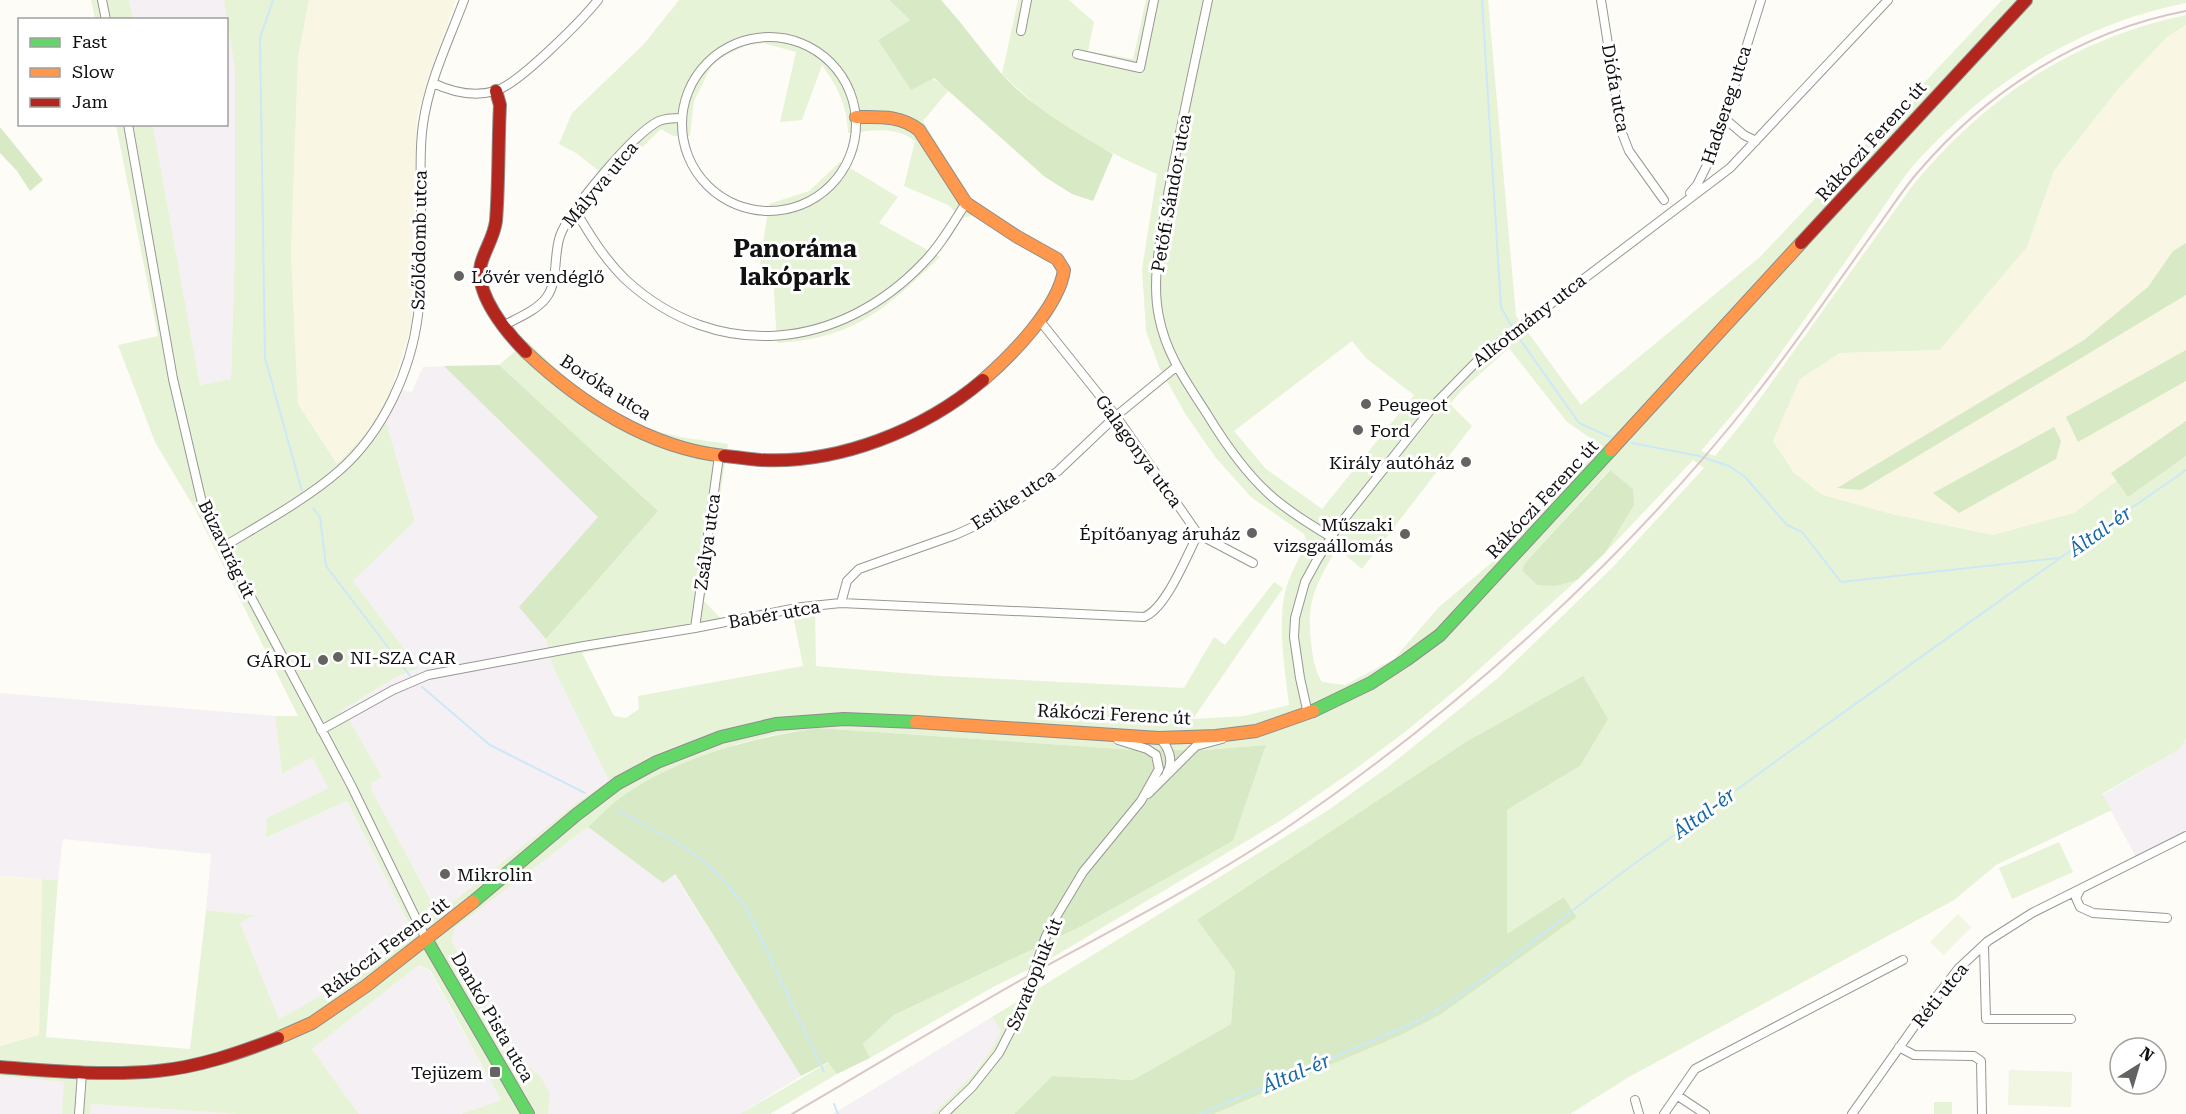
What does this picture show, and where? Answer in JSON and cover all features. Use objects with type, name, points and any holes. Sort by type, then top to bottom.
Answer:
[{"type":"main road","name":"Rákóczi Ferenc út","points":[[0,1067],[82,1073],[173,1069],[232,1056],[312,1023],[366,986],[452,921],[576,815],[618,783],[657,762],[721,737],[776,724],[844,719],[1068,731],[1163,741],[1252,732],[1308,714],[1363,689],[1397,668],[1440,635],[2026,0]]},
{"type":"main road","name":"Boróka utca","points":[[496,91],[500,105],[495,225],[480,274],[492,306],[503,326],[528,355],[572,392],[626,427],[680,448],[719,456],[768,459],[817,458],[861,447],[931,417],[975,387],[1005,360],[1040,321],[1057,292],[1064,270],[1057,259],[1016,236],[966,203],[920,129],[895,117],[856,117]]},
{"type":"main road","name":"Dankó Pista utca","points":[[426,939],[528,1114]]},
{"type":"street","points":[[102,0],[106,18]]},
{"type":"street","name":"Szőlődomb utca","points":[[223,547],[322,484],[341,469],[375,430],[395,393],[408,357],[417,318],[420,287],[421,140],[425,110],[464,0]]},
{"type":"street","points":[[433,83],[469,94],[496,91],[514,81],[548,51],[598,0]]},
{"type":"street","points":[[1021,31],[1027,0]]},
{"type":"street","points":[[1077,54],[1140,68],[1154,0]]},
{"type":"street","name":"Petőfi Sándor utca","points":[[1208,0],[1173,169],[1156,276],[1158,317],[1176,367],[1237,460],[1268,493],[1302,519],[1331,537]]},
{"type":"street","name":"Diófa utca","points":[[1601,0],[1622,134],[1629,151],[1664,200]]},
{"type":"street","name":"Hadsereg utca","points":[[1680,204],[1697,185],[1705,170],[1761,0]]},
{"type":"street","name":"Alkotmány utca","points":[[1308,714],[1296,656],[1294,624],[1305,582],[1331,537],[1436,403],[1482,356],[1680,204],[1723,174],[1888,0]]},
{"type":"street","points":[[775,37],[800,42],[828,60],[847,85],[856,117],[855,140],[842,171],[829,187],[800,205],[778,211],[766,211],[733,203],[717,194],[703,181],[691,163],[686,149],[682,118],[685,99],[691,85],[707,62],[727,47],[748,39],[775,37]]},
{"type":"street","name":"Mályva utca","points":[[503,326],[528,313],[548,295],[553,284],[559,238],[564,226],[618,158],[661,120],[682,118]]},
{"type":"street","points":[[1724,118],[1744,135],[1756,141]]},
{"type":"street","name":"Búzavirág út","points":[[128,126],[167,350],[203,507],[351,785],[426,939]]},
{"type":"street","points":[[575,210],[612,265],[625,279],[654,302],[702,325],[721,331],[761,337],[801,333],[826,327],[849,318],[879,301],[909,277],[930,255],[966,203]]},
{"type":"street","name":"Galagonya utca","points":[[1040,321],[1116,416],[1198,534],[1253,563]]},
{"type":"street","name":"Estike utca","points":[[841,603],[844,586],[854,573],[877,562],[955,535],[1014,503],[1058,471],[1116,416],[1176,367]]},
{"type":"street","name":"Zsálya utca","points":[[695,628],[719,456]]},
{"type":"street","name":"Babér utca","points":[[321,730],[393,690],[428,675],[802,607],[841,603],[1144,617],[1152,612],[1162,600],[1198,534]]},
{"type":"street","points":[[1068,731],[1131,742],[1148,749],[1156,755],[1159,769]]},
{"type":"street","name":"Szvatopluk út","points":[[944,1114],[972,1087],[999,1053],[1019,1014],[1046,936],[1083,872],[1141,801],[1196,746],[1252,732]]},
{"type":"street","points":[[1162,781],[1170,766],[1163,741]]},
{"type":"street","name":"Szvatopluk út","points":[[1141,801],[1159,769],[1163,741]]},
{"type":"street","name":"Réti utca","points":[[1852,1114],[1899,1047],[1959,969],[1983,946],[2032,913],[2186,836]]},
{"type":"street","points":[[2079,890],[2076,898],[2079,907],[2093,913],[2167,918]]},
{"type":"street","name":"Réti utca","points":[[1983,946],[1986,1019],[2071,1019]]},
{"type":"street","points":[[1664,1114],[1695,1070],[1903,960]]},
{"type":"street","name":"Réti utca","points":[[1899,1047],[1914,1055],[1974,1056],[1981,1061],[1982,1114]]},
{"type":"street","points":[[80,1114],[82,1073]]},
{"type":"street","points":[[1678,1096],[1705,1114]]},
{"type":"street","points":[[1635,1100],[1639,1114]]},
{"type":"shaded area","points":[[129,0],[224,0],[227,18],[133,18]]},
{"type":"shaded area","points":[[309,0],[456,0],[417,116],[416,274],[411,328],[392,387],[382,408],[370,430],[337,464],[298,404],[291,253],[298,57]]},
{"type":"shaded area","points":[[2186,25],[2186,429],[2074,514],[1993,535],[1892,514],[1823,495],[1794,473],[1773,441],[1800,379],[1840,353],[1940,350],[2027,247],[2054,172],[2118,89],[2167,37]]},
{"type":"shaded area","points":[[228,26],[235,71],[235,241],[231,379],[200,385],[153,126],[228,126]]},
{"type":"shaded area","points":[[499,365],[658,511],[546,639],[553,667],[609,781],[580,800],[450,904],[432,901],[371,789],[372,783],[381,778],[339,712],[396,677],[419,668],[353,581],[415,521],[382,408],[392,387],[412,392],[423,367]]},
{"type":"shaded area","points":[[0,693],[275,716],[282,774],[312,756],[328,788],[267,818],[267,838],[347,801],[411,928],[343,983],[279,1019],[240,923],[253,915],[206,910],[211,854],[63,839],[58,880],[0,876]]},
{"type":"shaded area","points":[[2186,739],[2186,833],[2136,857],[2102,795],[2180,749]]},
{"type":"shaded area","points":[[588,827],[663,883],[674,874],[801,1076],[740,1114],[548,1114],[550,1095],[516,1056],[452,942],[454,929]]},
{"type":"shaded area","points":[[0,876],[42,879],[39,1035],[0,1046]]},
{"type":"shaded area","points":[[419,965],[429,970],[501,1100],[461,1114],[359,1114],[312,1049]]},
{"type":"shaded area","points":[[992,1017],[1002,1031],[996,1045],[963,1085],[932,1114],[833,1114]]},
{"type":"shaded area","points":[[0,1076],[65,1082],[62,1114],[0,1114]]},
{"type":"shaded area","points":[[91,1104],[237,1114],[90,1114]]},
{"type":"green space","points":[[91,0],[129,0],[133,18],[95,18]]},
{"type":"green space","points":[[224,0],[309,0],[298,57],[291,253],[298,404],[337,464],[370,430],[382,408],[415,521],[353,581],[419,668],[396,677],[339,712],[349,720],[382,777],[372,783],[371,789],[431,900],[444,896],[450,904],[580,800],[609,781],[553,667],[546,639],[658,511],[499,365],[527,341],[584,392],[633,422],[660,432],[728,444],[704,601],[728,626],[582,653],[614,716],[626,718],[639,709],[638,696],[803,666],[793,615],[815,610],[816,666],[940,676],[1184,688],[1214,637],[1225,645],[1274,582],[1283,588],[1193,719],[1244,716],[1289,705],[1282,642],[1283,609],[1289,580],[1307,542],[1304,534],[1251,497],[1216,458],[1186,415],[1159,367],[1146,331],[1142,269],[1157,174],[1110,152],[1064,126],[1036,105],[1002,74],[1018,0],[1069,0],[1094,22],[1088,51],[1133,59],[1146,0],[1488,0],[1516,316],[1581,405],[1760,257],[2002,0],[2186,0],[2186,3],[2147,12],[2110,25],[2040,59],[2008,80],[1947,130],[1905,176],[1771,366],[1701,451],[1715,456],[1743,422],[1913,185],[1941,153],[1971,125],[2034,76],[2069,56],[2106,39],[2186,15],[2186,25],[2167,37],[2118,89],[2054,171],[2027,247],[1940,350],[1840,353],[1800,379],[1773,441],[1794,473],[1823,495],[1892,514],[1993,535],[2074,513],[2186,429],[2186,739],[2180,749],[2102,794],[2112,810],[1996,865],[1954,900],[1629,1077],[1570,1114],[1214,1114],[1399,1036],[1440,1015],[1577,916],[1564,897],[1507,935],[1507,810],[1580,766],[1197,920],[1235,971],[1231,1024],[1133,1080],[1052,1076],[1014,1114],[932,1114],[971,1076],[988,1055],[1001,1031],[992,1017],[1327,811],[1388,767],[1498,678],[1612,568],[1704,468],[1693,460],[1605,553],[1634,504],[1609,470],[1525,563],[1522,570],[1557,586],[1577,580],[1464,683],[1405,732],[1280,821],[1050,959],[993,987],[870,1058],[863,1044],[894,1015],[1080,927],[1233,841],[1266,745],[1203,750],[1136,750],[818,728],[773,735],[737,744],[663,773],[623,797],[588,827],[454,929],[452,942],[516,1056],[541,1077],[550,1095],[548,1114],[461,1114],[501,1100],[430,970],[419,965],[312,1049],[359,1114],[237,1114],[91,1104],[90,1114],[62,1114],[64,1082],[0,1076],[0,1046],[39,1035],[42,879],[58,880],[46,1037],[190,1049],[206,910],[254,915],[240,923],[279,1019],[343,983],[411,928],[347,801],[266,838],[267,818],[328,788],[312,757],[282,774],[275,716],[298,716],[195,509],[155,442],[118,345],[158,336],[116,126],[153,126],[200,385],[231,379],[235,241],[235,71]],"holes":[[[1352,341],[1367,359],[1414,395],[1322,509],[1266,469],[1234,431]],[[1509,348],[1567,422],[1602,446],[1490,564],[1439,607],[1394,659],[1345,685],[1322,682],[1313,658],[1310,627],[1312,603],[1319,582],[1337,548],[1362,569],[1472,426],[1450,404],[1462,390]]]},
{"type":"green space","points":[[679,0],[889,0],[910,20],[878,40],[949,90],[923,121],[970,197],[980,204],[971,216],[962,218],[948,205],[904,186],[915,141],[891,131],[848,133],[841,97],[822,65],[802,120],[780,122],[796,52],[763,43],[745,46],[714,61],[694,101],[690,136],[673,136],[661,129],[609,179],[576,153],[559,144],[572,113],[644,44]]},
{"type":"green space","points":[[889,0],[941,0],[1012,85],[1068,127],[1113,154],[1093,201],[1072,194],[1045,177],[934,78],[911,90],[878,40],[910,20]]},
{"type":"green space","points":[[0,127],[43,180],[30,191],[17,171],[0,153]]},
{"type":"green space","points":[[840,162],[898,197],[879,223],[940,257],[902,292],[867,318],[828,335],[777,343],[773,274],[759,271],[769,204],[809,191]]},
{"type":"green space","points":[[2186,243],[2186,295],[1861,490],[1837,488],[2084,340],[2148,287],[2173,251]]},
{"type":"green space","points":[[2186,350],[2186,381],[2078,442],[2066,417]]},
{"type":"green space","points":[[499,365],[658,511],[546,639],[519,607],[598,517],[444,366]]},
{"type":"green space","points":[[2186,421],[2186,456],[2128,497],[2111,473]]},
{"type":"green space","points":[[2054,427],[2061,441],[2056,459],[1959,513],[1933,493]]},
{"type":"green space","points":[[1610,470],[1633,489],[1634,505],[1605,553],[1577,580],[1557,586],[1537,585],[1522,570],[1525,563]]},
{"type":"green space","points":[[1583,676],[1608,719],[1580,766],[1507,810],[1507,934],[1564,897],[1577,917],[1440,1015],[1399,1036],[1214,1114],[1014,1114],[1052,1076],[1133,1080],[1231,1024],[1235,971],[1197,920],[1466,742]]},
{"type":"green space","points":[[818,728],[1136,750],[1203,750],[1266,745],[1233,841],[1080,927],[894,1015],[863,1044],[870,1058],[837,1074],[828,1062],[801,1076],[675,874],[663,883],[588,827],[623,796],[668,770],[742,743]]},
{"type":"green space","points":[[2059,842],[2073,872],[2012,899],[1999,868]]},
{"type":"green space","points":[[1958,914],[1971,927],[1944,955],[1930,942]]},
{"type":"green space","points":[[829,1062],[837,1074],[770,1114],[740,1114]]},
{"type":"green space","points":[[2009,1070],[2072,1072],[2071,1107],[2008,1105]]},
{"type":"green space","points":[[1934,1102],[1952,1102],[1952,1114],[1934,1114]]},
{"type":"waterway","points":[[273,0],[260,38],[265,358],[302,491]]},
{"type":"waterway","points":[[1482,0],[1501,307],[1512,327]]},
{"type":"waterway","points":[[1519,338],[1579,423],[1610,437]]},
{"type":"waterway","points":[[1632,443],[1699,456],[1729,466],[1745,477],[1787,525],[1802,532],[1841,582],[2059,558]]},
{"type":"waterway","name":"Által-ér","points":[[1200,1114],[1416,1022],[1457,997],[1638,861],[1919,658],[2186,470]]},
{"type":"waterway","points":[[313,508],[320,517],[326,566],[410,676]]},
{"type":"waterway","points":[[422,687],[490,745],[585,793]]},
{"type":"waterway","points":[[618,810],[684,847],[705,862],[746,907],[824,1072]]},
{"type":"waterway","points":[[834,1104],[838,1114]]},
{"type":"railway","points":[[792,1114],[1004,989],[1232,863],[1295,822],[1420,729],[1539,627],[1651,516],[1704,458],[1785,357],[1907,185],[1946,142],[2006,90],[2039,68],[2110,33],[2147,20],[2186,11]]},
{"type":"traffic: fast","points":[[1313,711],[1371,683],[1440,635],[1611,450]]},
{"type":"traffic: fast","points":[[473,902],[576,815],[618,783],[657,762],[721,737],[776,724],[844,719],[916,722]]},
{"type":"traffic: fast","points":[[426,939],[528,1114]]},
{"type":"traffic: slow","points":[[856,117],[897,119],[919,130],[966,203],[1016,236],[1057,259],[1064,270],[1060,284],[1044,315],[1007,358],[983,380]]},
{"type":"traffic: slow","points":[[1611,450],[1801,243]]},
{"type":"traffic: slow","points":[[526,352],[569,389],[617,420],[669,444],[724,456]]},
{"type":"traffic: slow","points":[[916,722],[1159,738],[1216,736],[1256,731],[1313,711]]},
{"type":"traffic: slow","points":[[278,1038],[312,1023],[366,986],[473,902]]},
{"type":"traffic: jam","points":[[1801,243],[2026,0]]},
{"type":"traffic: jam","points":[[496,91],[500,105],[496,221],[481,264],[480,276],[482,288],[494,312],[526,352]]},
{"type":"traffic: jam","points":[[724,456],[791,460],[850,450],[879,440],[934,414],[983,380]]},
{"type":"traffic: jam","points":[[0,1067],[98,1073],[157,1071],[219,1059],[278,1038]]},
{"type":"place","name":"Lővér vendéglő","points":[[459,276]]},
{"type":"place","name":"Peugeot","points":[[1366,404]]},
{"type":"place","name":"Ford","points":[[1358,430]]},
{"type":"place","name":"Király autóház","points":[[1466,462]]},
{"type":"place","name":"Építőanyag áruház","points":[[1252,533]]},
{"type":"place","name":"Műszaki vizsgaállomás","points":[[1405,534]]},
{"type":"place","name":"NI-SZA CAR","points":[[338,657]]},
{"type":"place","name":"GÁROL","points":[[323,660]]},
{"type":"place","name":"Mikrolin","points":[[445,874]]},
{"type":"place","name":"Tejüzem","points":[[495,1072]]},
{"type":"district","name":"Panoráma lakópark","points":[[795,263]]}]
